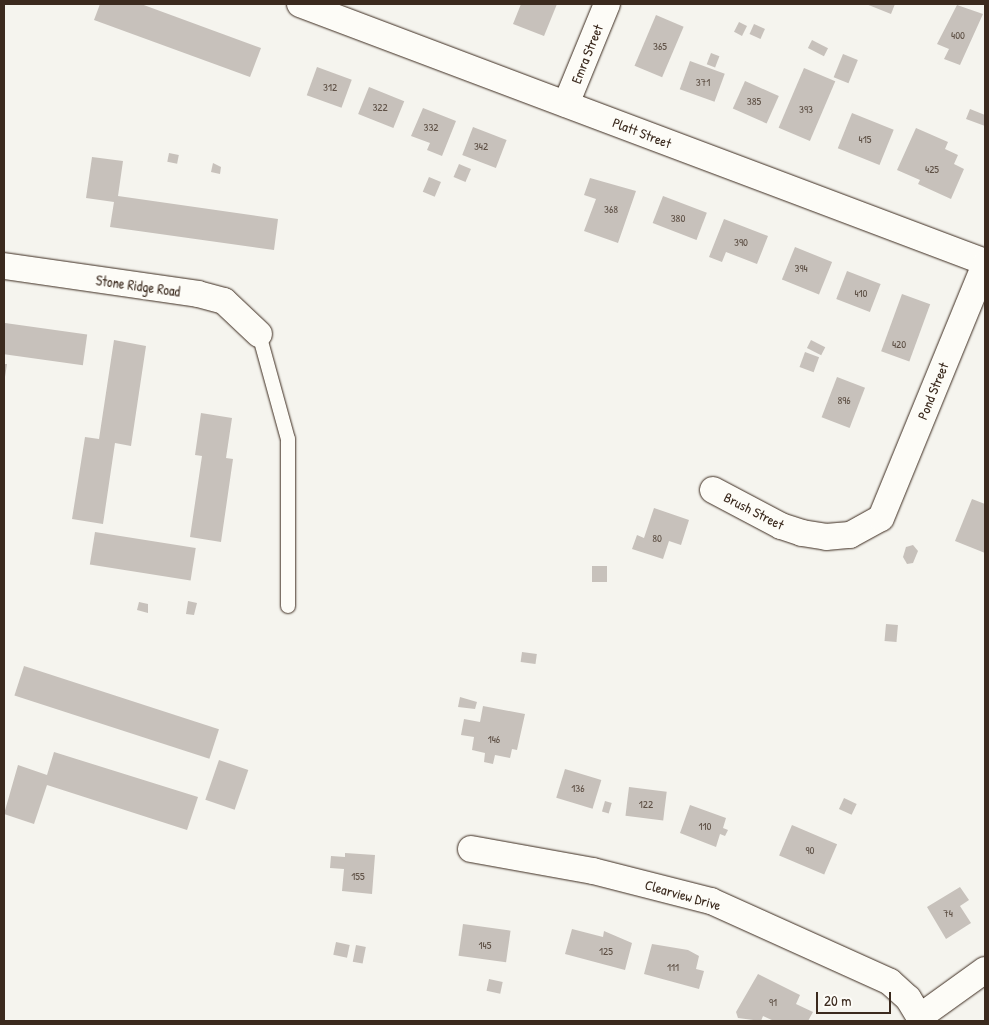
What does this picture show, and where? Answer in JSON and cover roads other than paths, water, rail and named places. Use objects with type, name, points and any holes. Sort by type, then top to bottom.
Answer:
[{"type":"street","name":"Platt Street","points":[[300,4],[985,263]]},
{"type":"street","name":"Emra Street","points":[[566,104],[607,4]]},
{"type":"street","name":"Pond Street","points":[[881,518],[985,263]]},
{"type":"street","name":"Stone Ridge Road","points":[[4,266],[198,294],[224,301],[260,334]]},
{"type":"street","name":"Brush Street","points":[[713,490],[780,526],[802,533],[826,536],[850,535],[881,518]]},
{"type":"street","name":"Clearview Drive","points":[[471,849],[593,871],[711,901],[890,982],[908,998],[921,1019]]},
{"type":"street","points":[[921,1019],[985,970]]},
{"type":"lane","points":[[260,334],[288,439],[288,606]]}]
